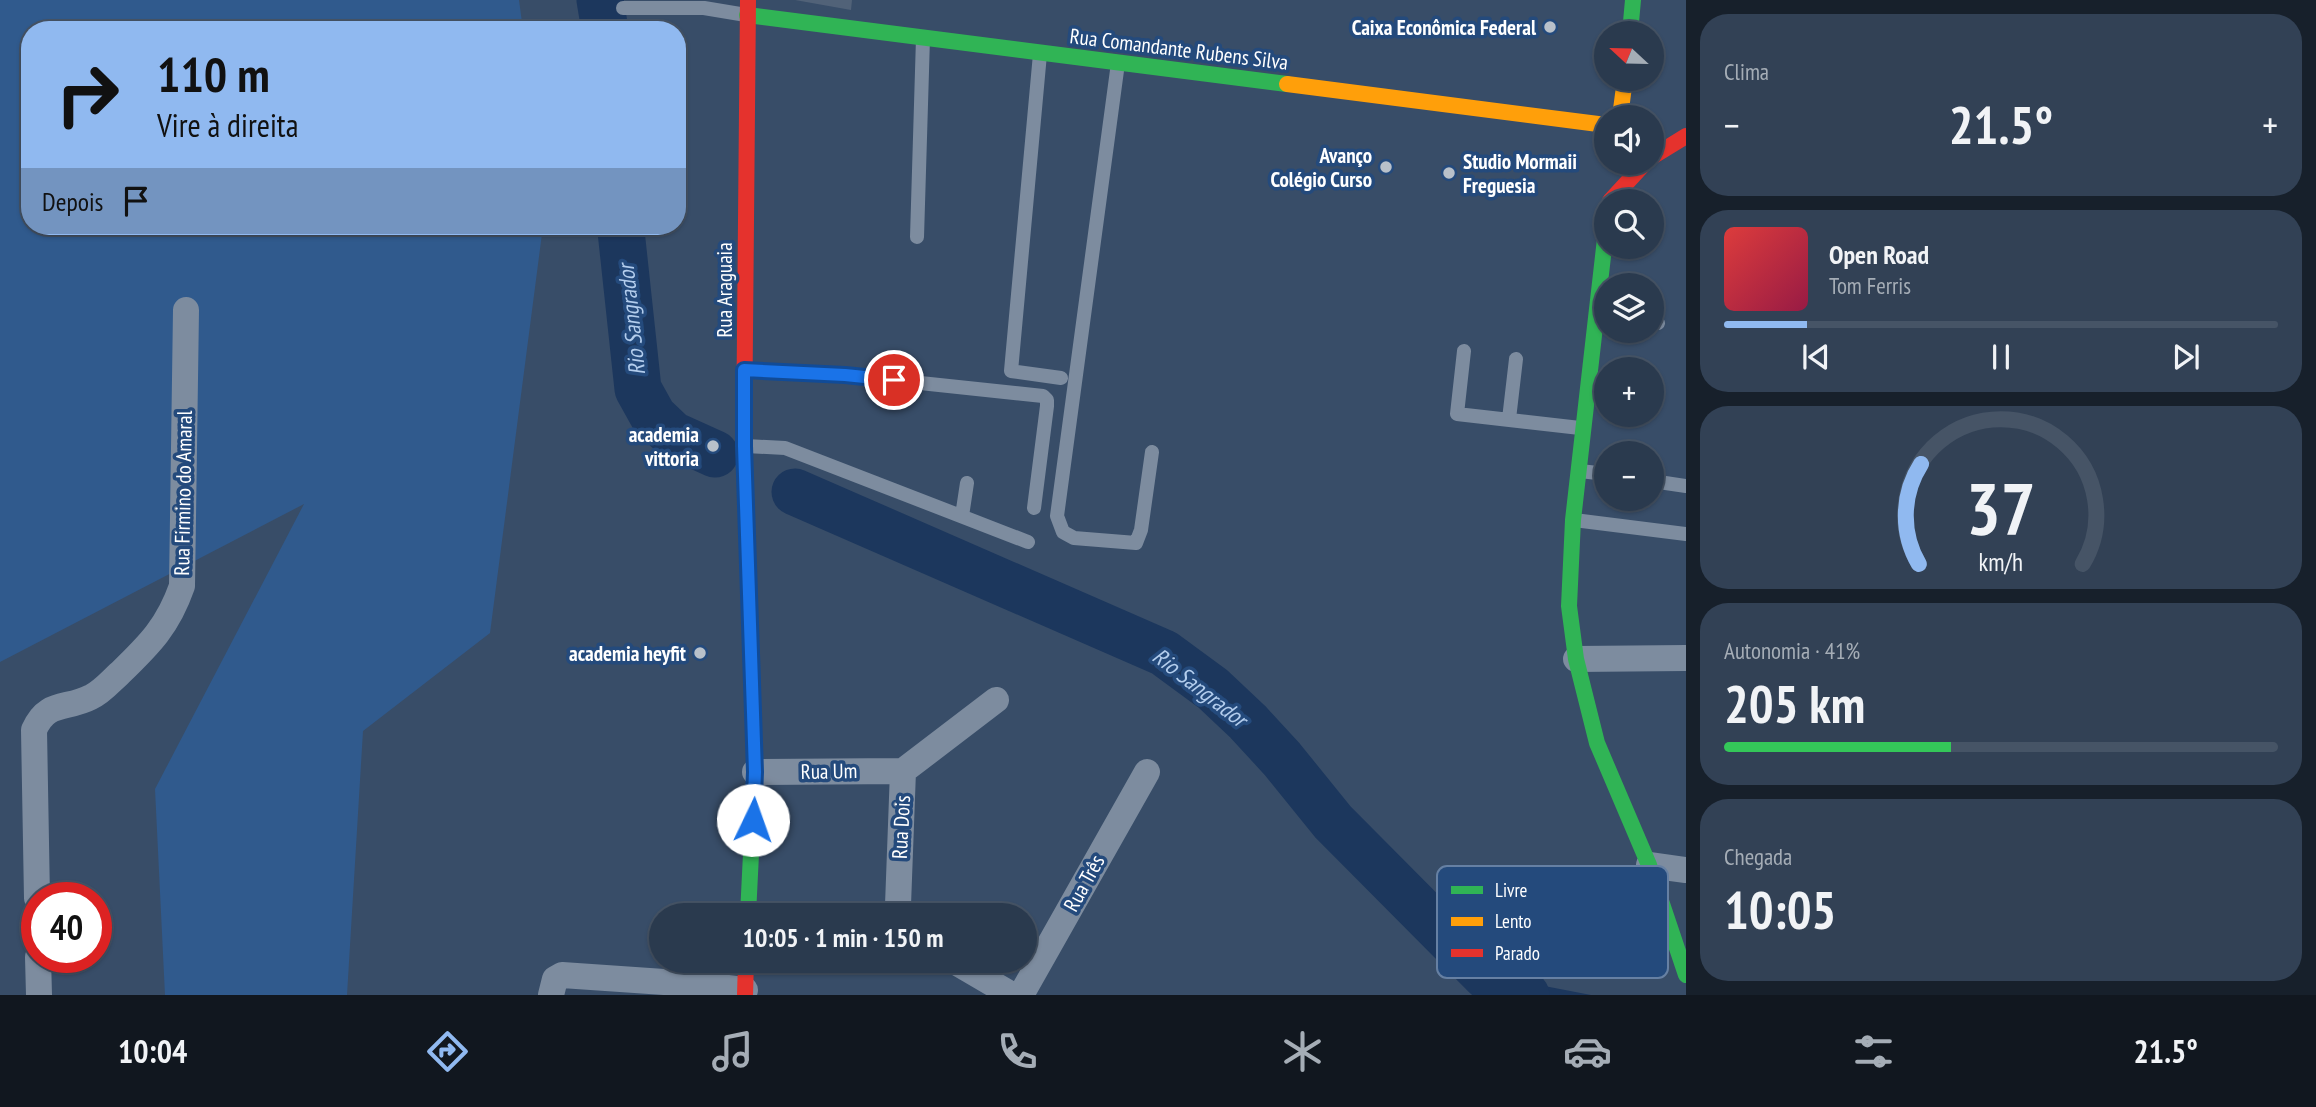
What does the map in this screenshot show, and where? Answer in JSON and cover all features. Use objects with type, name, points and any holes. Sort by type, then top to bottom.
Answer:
[{"type":"street","points":[[1631,21],[1633,0]]},
{"type":"street","name":"Rua Comandante Rubens Silva","points":[[747,7],[923,37],[1594,123]]},
{"type":"street","name":"Rua Araguaia","points":[[747,7],[744,446],[755,772],[749,903]]},
{"type":"street","points":[[1665,133],[1686,136]]},
{"type":"street","points":[[1664,150],[1686,136]]},
{"type":"street","points":[[1611,189],[1613,175]]},
{"type":"street","points":[[1621,189],[1634,175]]},
{"type":"street","name":"Rua Firmino do Amaral","points":[[37,882],[34,730],[39,718],[51,708],[93,697],[110,683],[160,631],[174,609],[182,586],[186,310]]},
{"type":"street","points":[[1597,343],[1578,470],[1569,606],[1576,659],[1597,743],[1649,865],[1656,866]]},
{"type":"street","points":[[1576,659],[1686,658]]},
{"type":"street","name":"Rua Dois","points":[[899,903],[904,771],[996,700]]},
{"type":"street","name":"Rua Um","points":[[755,772],[904,771]]},
{"type":"street","name":"Rua Três","points":[[1021,995],[1147,772]]},
{"type":"street","points":[[1668,868],[1686,870]]},
{"type":"street","points":[[1668,921],[1686,975]]},
{"type":"street","points":[[38,973],[39,995]]},
{"type":"street","points":[[551,995],[555,979],[562,975],[693,984],[745,993],[746,973]]},
{"type":"street","points":[[974,973],[1012,995]]},
{"type":"lane","points":[[623,8],[747,7]]},
{"type":"lane","points":[[917,237],[923,37]]},
{"type":"lane","points":[[1040,52],[1010,371],[1062,378]]},
{"type":"lane","points":[[1118,62],[1058,516],[1063,532],[1074,538],[1136,543],[1142,530],[1152,453]]},
{"type":"lane","points":[[1464,351],[1457,414],[1583,428]]},
{"type":"lane","points":[[1509,419],[1516,359]]},
{"type":"lane","points":[[744,370],[845,375],[1043,396],[1047,400],[1047,406],[1034,508]]},
{"type":"lane","points":[[744,446],[785,449],[1028,541]]},
{"type":"lane","points":[[1578,470],[1594,472]]},
{"type":"lane","points":[[962,516],[967,483]]},
{"type":"lane","points":[[1664,483],[1686,486]]},
{"type":"lane","points":[[1573,520],[1686,534]]},
{"type":"shaded area","points":[[0,0],[519,0],[522,21],[21,21],[21,235],[542,235],[490,633],[363,731],[347,995],[165,995],[155,789],[304,504],[0,662]]},
{"type":"shaded area","points":[[1409,899],[1437,921],[1437,938]]},
{"type":"shaded area","points":[[1474,978],[1520,978],[1534,984],[1591,995],[1497,995]]},
{"type":"building","points":[[795,0],[852,0],[851,10]]},
{"type":"waterway","name":"Rio Sangrador","points":[[600,0],[604,21]]},
{"type":"waterway","name":"Rio Sangrador","points":[[621,235],[638,389],[653,416],[673,435],[715,454]]},
{"type":"waterway","name":"Rio Sangrador","points":[[795,492],[1164,653],[1213,689],[1248,722],[1333,822],[1437,927]]},
{"type":"waterway","name":"Rio Sangrador","points":[[1490,978],[1526,995]]},
{"type":"traffic: fast","points":[[1631,21],[1633,0]]},
{"type":"traffic: fast","points":[[747,15],[1287,84]]},
{"type":"traffic: fast","points":[[1603,259],[1573,520],[1569,606],[1576,659],[1597,743],[1649,866]]},
{"type":"traffic: fast","points":[[744,442],[755,772],[749,903]]},
{"type":"traffic: fast","points":[[1668,921],[1686,975]]},
{"type":"traffic: slow","points":[[1287,84],[1594,123]]},
{"type":"traffic: slow","points":[[1622,105],[1623,91]]},
{"type":"traffic: jam","points":[[744,442],[748,0]]},
{"type":"traffic: jam","points":[[1664,150],[1686,136]]},
{"type":"traffic: jam","points":[[1621,189],[1634,175]]},
{"type":"traffic: jam","points":[[745,995],[746,973]]},
{"type":"place","name":"Caixa Econômica Federal","points":[[1550,27]]},
{"type":"place","name":"Avanço Colégio Curso","points":[[1386,167]]},
{"type":"place","name":"Studio Mormaii Freguesia","points":[[1449,173]]},
{"type":"place","name":"academia vittoria","points":[[713,446]]},
{"type":"place","name":"academia heyfit","points":[[700,653]]},
{"type":"route","points":[[753,820],[755,772],[744,370],[894,380]]}]
